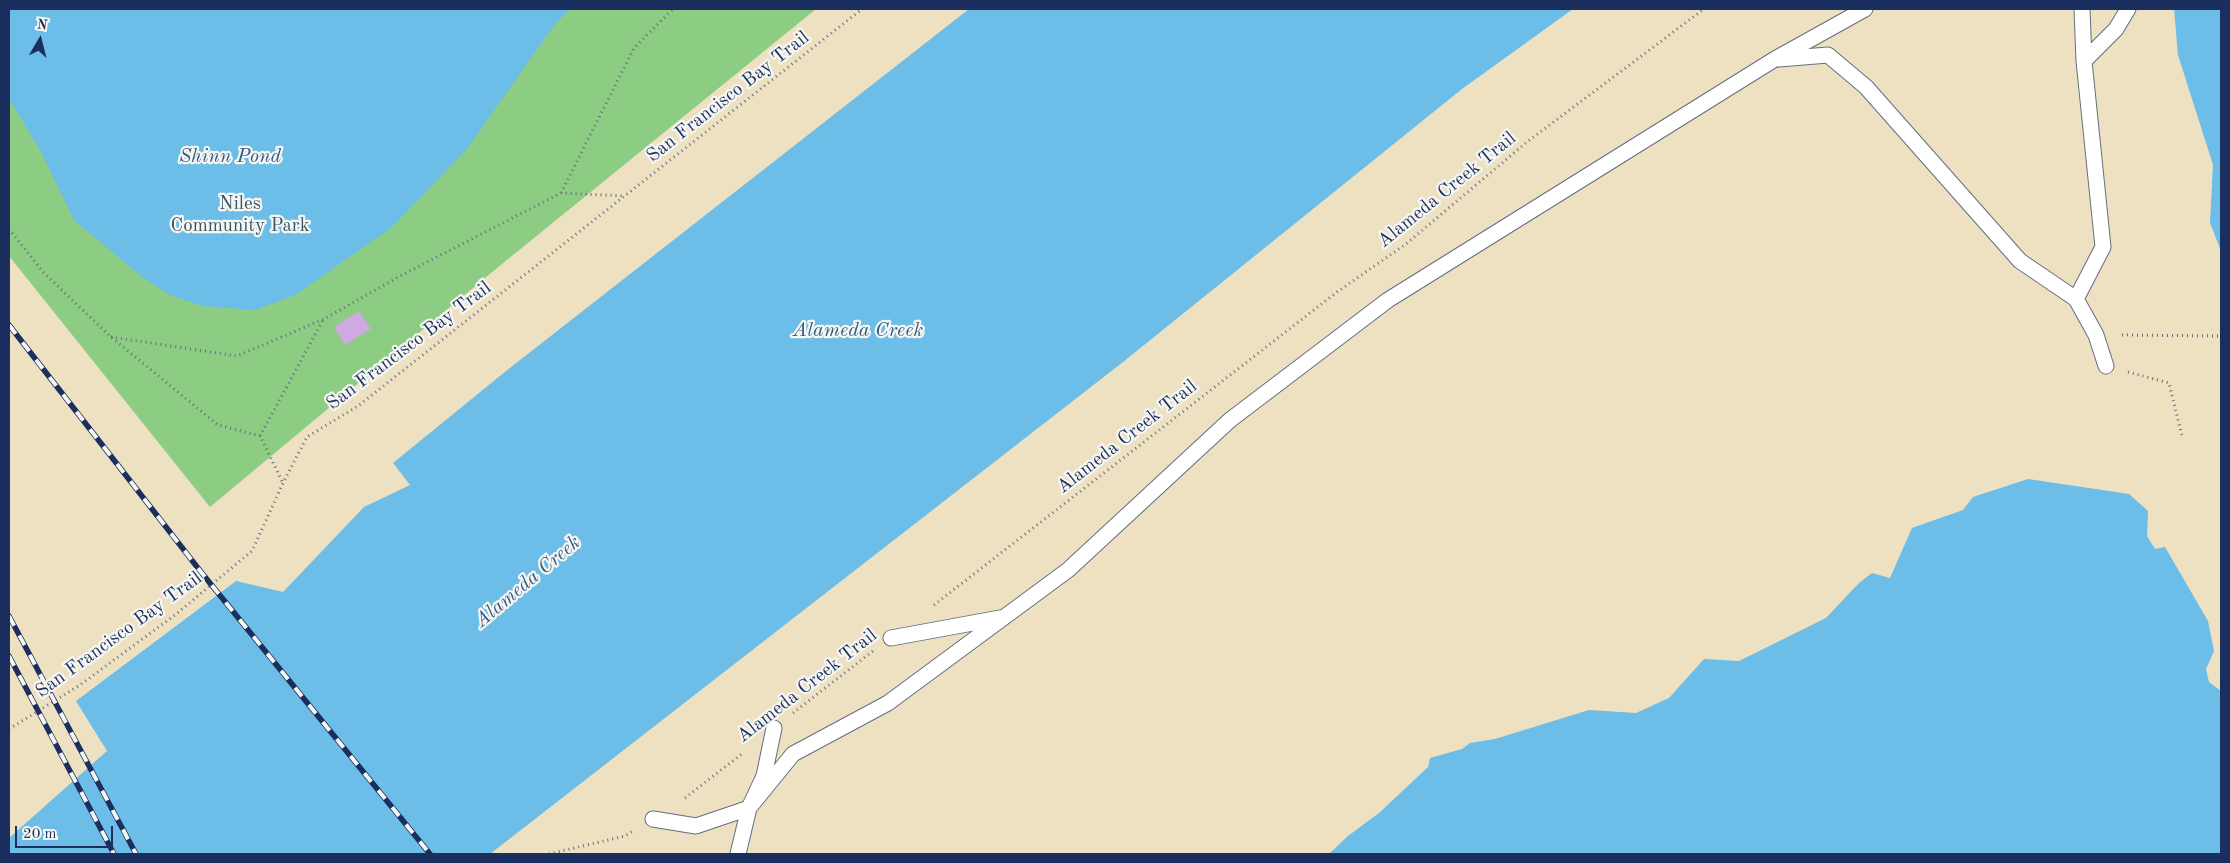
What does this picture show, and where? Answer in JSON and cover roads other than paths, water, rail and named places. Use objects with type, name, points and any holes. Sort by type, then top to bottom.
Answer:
[{"type":"lane","points":[[653,819],[696,826],[749,808],[793,754],[888,703],[1068,570],[1230,420],[1388,300],[1775,59],[1864,9]]},
{"type":"lane","points":[[2076,299],[2103,247],[2084,61],[2082,9]]},
{"type":"lane","points":[[2084,61],[2116,29],[2128,9]]},
{"type":"lane","points":[[1775,59],[1828,55],[1866,87],[2020,261],[2076,299],[2096,335],[2106,366]]},
{"type":"lane","points":[[891,638],[1004,618]]},
{"type":"lane","points":[[738,854],[749,808],[764,776],[774,728]]},
{"type":"water","name":"Shinn Pond","points":[[9,9],[570,9],[555,24],[466,150],[391,228],[295,295],[255,310],[202,306],[168,294],[141,276],[74,220],[39,148],[9,99]]},
{"type":"water","name":"Alameda Creek","points":[[969,9],[1573,9],[1462,89],[1123,362],[490,854],[9,854],[9,838],[107,751],[76,701],[236,581],[283,592],[364,507],[410,485],[393,463],[506,371]]},
{"type":"water","points":[[2174,9],[2221,9],[2221,251],[2210,223],[2213,165],[2178,55]]},
{"type":"water","points":[[2028,479],[2129,494],[2148,511],[2147,536],[2155,549],[2165,547],[2208,621],[2214,651],[2206,669],[2209,682],[2221,691],[2221,854],[1329,854],[1348,836],[1379,813],[1428,767],[1430,758],[1462,749],[1470,743],[1495,739],[1589,710],[1636,713],[1669,698],[1704,659],[1739,661],[1826,618],[1859,583],[1872,573],[1890,578],[1912,528],[1963,510],[1973,497]]},
{"type":"railway","points":[[9,325],[201,572],[430,854]]},
{"type":"railway","points":[[9,616],[136,854]]},
{"type":"railway","points":[[9,656],[114,854]]},
{"type":"park label","name":"Niles Community Park","points":[[240,215]]}]
